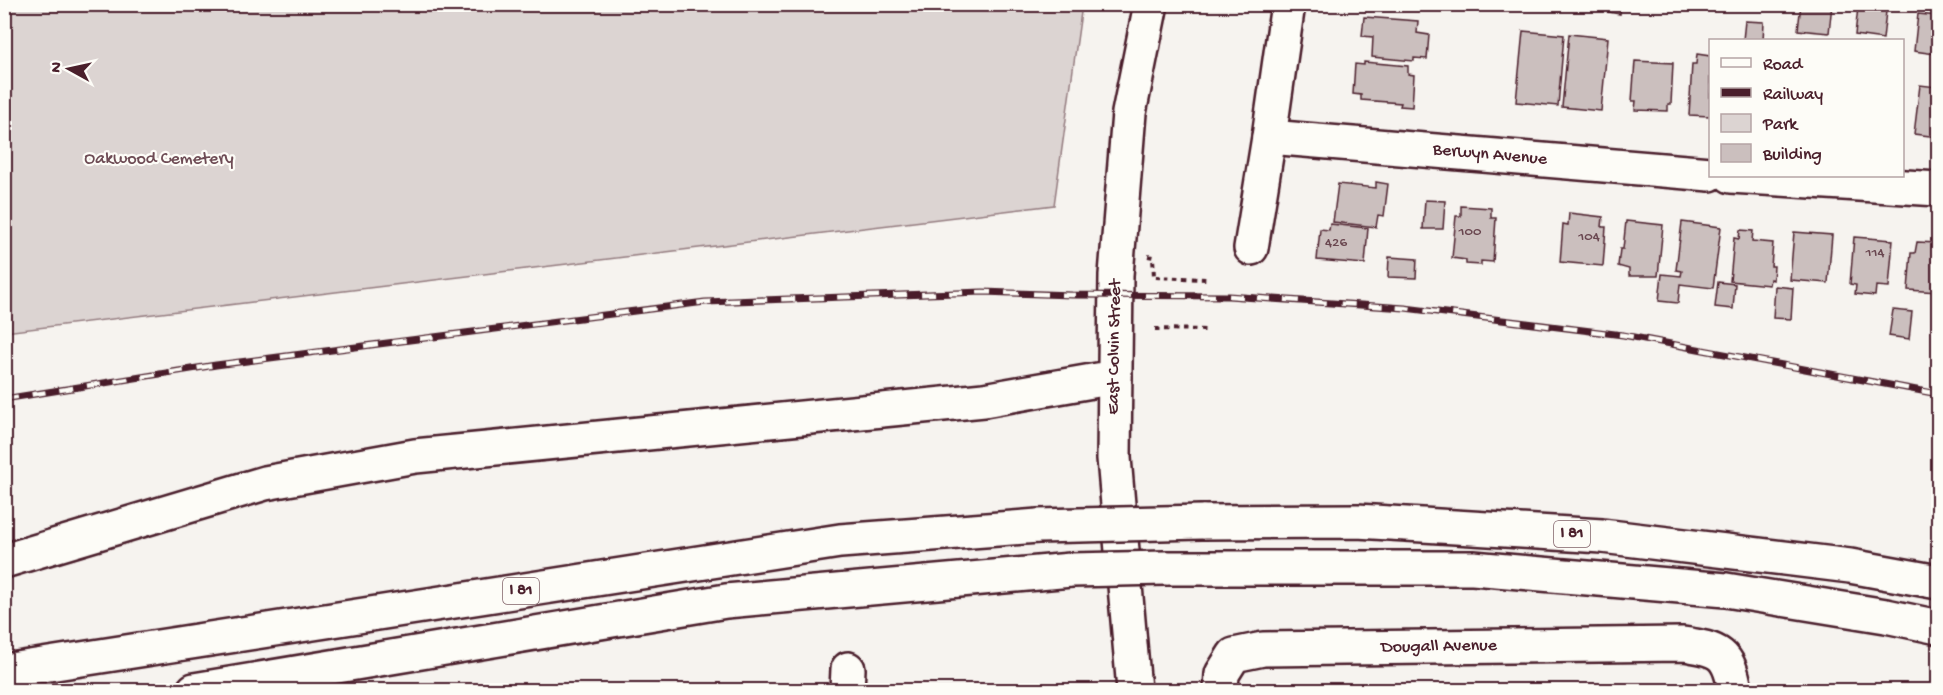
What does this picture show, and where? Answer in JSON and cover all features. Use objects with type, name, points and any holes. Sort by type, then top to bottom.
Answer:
[{"type":"main road","name":"East Colvin Street","points":[[1134,690],[1114,458],[1116,275],[1129,113],[1151,4]]},
{"type":"main road","points":[[1251,248],[1288,4]]},
{"type":"main road","name":"Berwyn Avenue","points":[[1269,137],[1709,174]]},
{"type":"main road","points":[[1747,177],[1938,189]]},
{"type":"main road","points":[[4,561],[265,483],[415,456],[984,400],[1115,377]]},
{"type":"main road","name":"I 81","points":[[4,671],[840,541],[1038,525],[1357,521],[1602,536],[1850,566],[1938,582]]},
{"type":"main road","points":[[194,690],[726,601],[1071,570],[1473,568],[1726,590],[1886,616],[1938,627]]},
{"type":"main road","name":"Dougall Avenue","points":[[1221,690],[1221,674],[1234,655],[1263,649],[1683,644],[1708,648],[1722,657],[1732,669],[1735,690]]},
{"type":"path","points":[[1153,257],[1154,278],[1206,279]]},
{"type":"path","points":[[1155,329],[1208,330]]},
{"type":"green space","name":"Oakwood Cemetery","points":[[4,5],[1082,5],[1054,205],[5,332]]},
{"type":"building","points":[[1379,4],[1432,4],[1431,9]]},
{"type":"building","points":[[1604,4],[1621,4],[1620,14],[1603,11]]},
{"type":"building","points":[[1801,4],[1832,4],[1829,33],[1798,30]]},
{"type":"building","points":[[1858,7],[1886,11],[1883,39],[1855,35]]},
{"type":"building","points":[[1918,14],[1938,16],[1935,54],[1914,51]]},
{"type":"building","points":[[1364,17],[1418,21],[1417,33],[1429,35],[1427,59],[1414,58],[1414,61],[1372,57],[1373,37],[1362,36]]},
{"type":"building","points":[[1745,21],[1764,22],[1763,39],[1743,39]]},
{"type":"building","points":[[1523,31],[1564,35],[1558,106],[1516,102]]},
{"type":"building","points":[[1569,34],[1608,38],[1601,111],[1562,107]]},
{"type":"building","points":[[1697,54],[1709,56],[1709,116],[1689,115],[1692,64],[1696,64]]},
{"type":"building","points":[[1635,61],[1673,63],[1671,104],[1668,104],[1668,111],[1635,110],[1636,101],[1632,101]]},
{"type":"building","points":[[1364,62],[1408,66],[1408,74],[1414,75],[1412,107],[1400,106],[1401,103],[1361,100],[1361,95],[1353,94],[1355,64],[1364,65]]},
{"type":"building","points":[[1938,79],[1938,137],[1914,134],[1920,85],[1937,87]]},
{"type":"building","points":[[1376,182],[1388,184],[1384,216],[1378,215],[1376,227],[1333,222],[1338,184],[1376,188]]},
{"type":"building","points":[[1425,200],[1445,201],[1443,229],[1423,229]]},
{"type":"building","points":[[1461,206],[1491,208],[1491,218],[1496,218],[1493,262],[1481,261],[1481,265],[1466,264],[1466,260],[1452,258],[1456,216],[1461,216]]},
{"type":"building","points":[[1569,213],[1603,217],[1602,227],[1606,227],[1603,266],[1560,262],[1563,224],[1568,225]]},
{"type":"building","points":[[1626,221],[1663,225],[1658,276],[1629,276],[1629,269],[1618,266],[1620,249],[1623,249]]},
{"type":"building","points":[[1682,222],[1721,227],[1713,288],[1680,284],[1678,303],[1659,301],[1662,274],[1681,276],[1682,271],[1676,270]]},
{"type":"building","points":[[1330,224],[1368,228],[1365,264],[1317,260],[1320,229],[1329,230]]},
{"type":"building","points":[[1740,230],[1753,231],[1752,241],[1773,243],[1771,266],[1774,266],[1773,280],[1770,279],[1769,285],[1730,281],[1734,238],[1739,239]]},
{"type":"building","points":[[1794,232],[1832,235],[1828,283],[1790,280]]},
{"type":"building","points":[[1854,237],[1893,240],[1889,287],[1876,286],[1875,296],[1855,294],[1856,285],[1850,284]]},
{"type":"building","points":[[1917,242],[1938,243],[1938,292],[1908,290],[1911,253],[1915,253]]},
{"type":"building","points":[[1389,257],[1417,259],[1416,278],[1388,277]]},
{"type":"building","points":[[1718,282],[1735,284],[1733,309],[1715,307]]},
{"type":"building","points":[[1775,286],[1793,288],[1791,319],[1773,318]]},
{"type":"building","points":[[1893,310],[1912,312],[1909,339],[1889,336]]},
{"type":"building","points":[[1276,685],[1333,686],[1333,690],[1276,690]]},
{"type":"railway","points":[[4,399],[216,365],[705,302],[983,292],[1228,296],[1405,308],[1623,335],[1938,394]]}]
